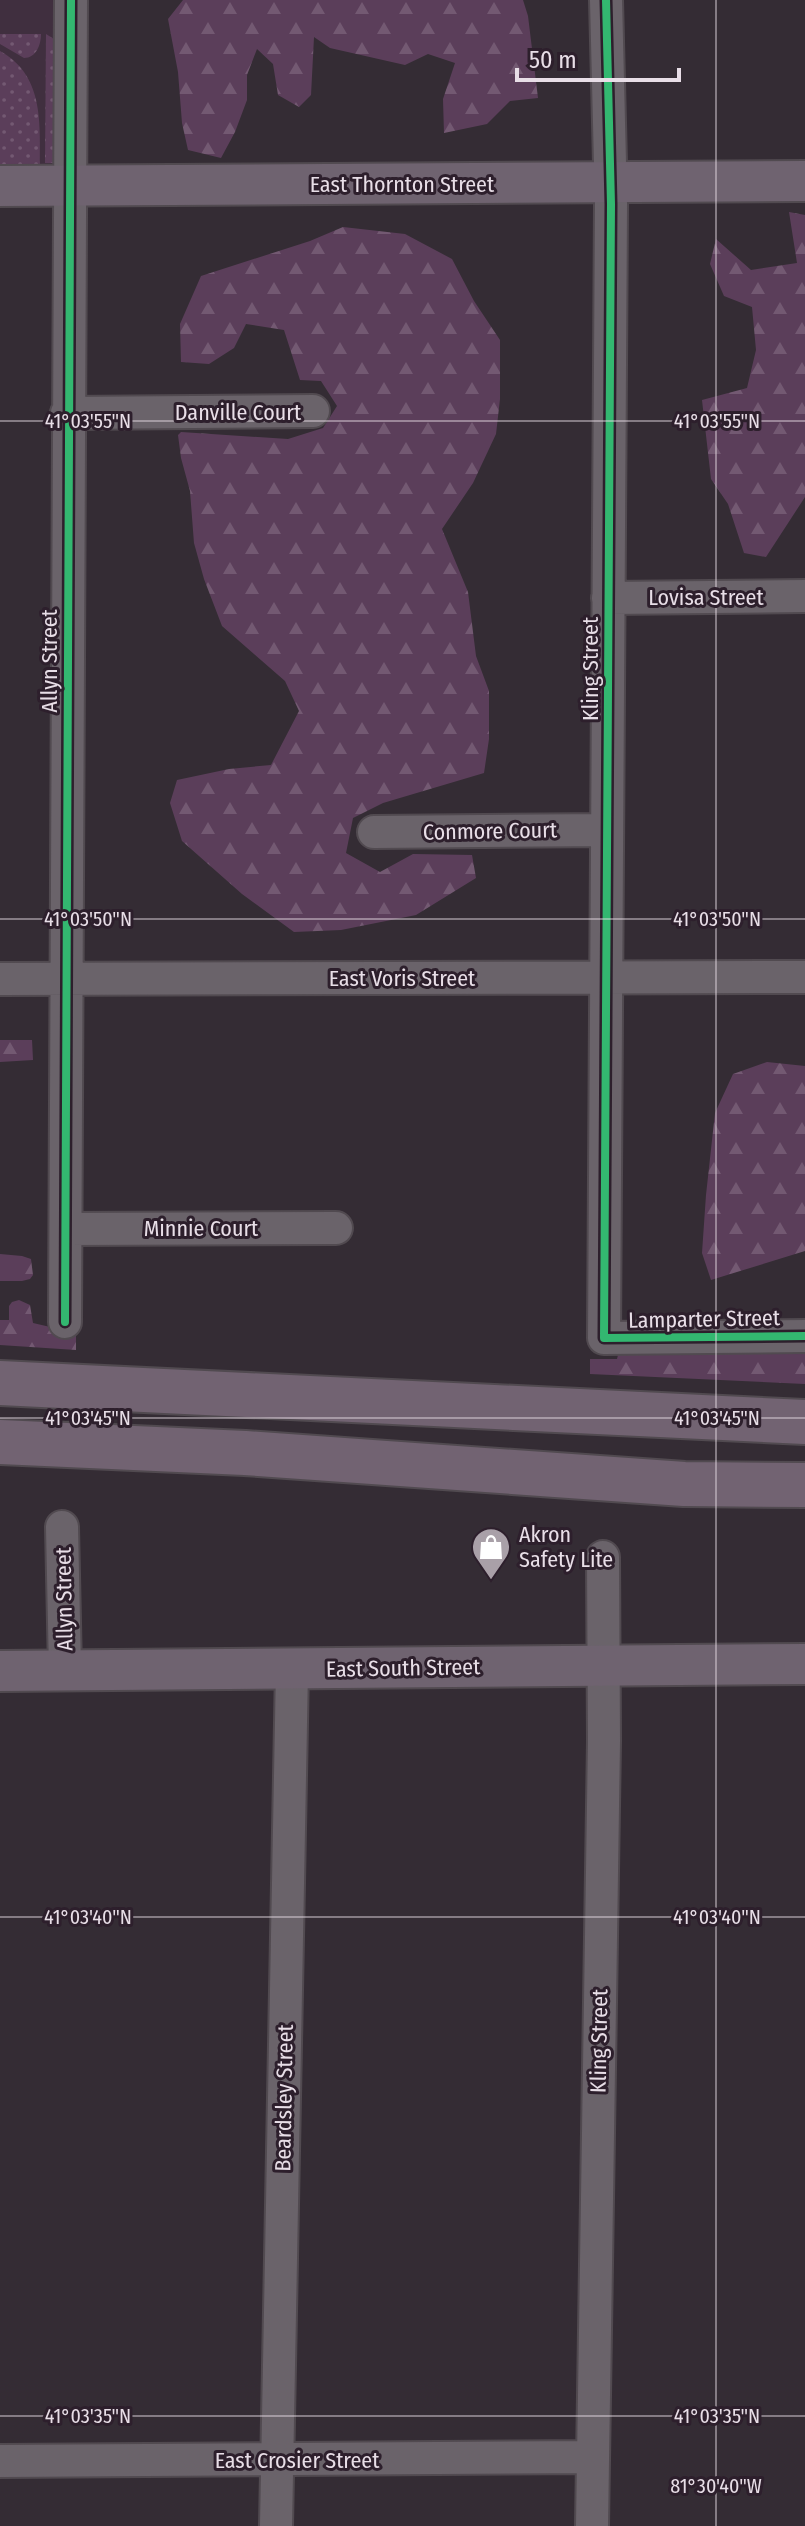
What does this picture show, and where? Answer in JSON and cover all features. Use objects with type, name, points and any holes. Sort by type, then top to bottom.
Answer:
[{"type":"highway","points":[[0,1383],[805,1422]]},
{"type":"highway","points":[[0,1442],[245,1453],[684,1484],[805,1485]]},
{"type":"highway","points":[[684,1484],[805,1509]]},
{"type":"main road","name":"East Thornton Street","points":[[0,186],[805,181]]},
{"type":"main road","name":"East South Street","points":[[0,1671],[805,1664]]},
{"type":"street","name":"Allyn Street","points":[[65,1322],[71,0]]},
{"type":"street","name":"Kling Street","points":[[604,1338],[610,183],[606,0]]},
{"type":"street","name":"Danville Court","points":[[67,413],[313,411]]},
{"type":"street","name":"Lovisa Street","points":[[608,598],[805,596]]},
{"type":"street","name":"Conmore Court","points":[[374,832],[607,830]]},
{"type":"street","name":"East Voris Street","points":[[0,979],[805,977]]},
{"type":"street","name":"Minnie Court","points":[[66,1229],[336,1228]]},
{"type":"street","name":"Lamparter Street","points":[[604,1338],[805,1336]]},
{"type":"street","name":"Allyn Street","points":[[62,1527],[65,1670]]},
{"type":"street","name":"Kling Street","points":[[592,2526],[603,1557]]},
{"type":"street","name":"Beardsley Street","points":[[276,2526],[292,1669]]},
{"type":"street","name":"East Crosier Street","points":[[0,2461],[593,2457]]},
{"type":"shaded area","points":[[0,0],[57,0],[55,170],[0,172]]},
{"type":"green space","points":[[183,0],[523,0],[528,16],[538,98],[510,101],[487,124],[444,133],[443,99],[455,63],[428,54],[405,65],[330,48],[314,37],[311,95],[299,107],[278,95],[273,64],[257,49],[247,75],[247,100],[221,158],[188,150],[168,19]]},
{"type":"green space","points":[[0,34],[41,34],[37,50],[32,56],[24,58],[0,44]]},
{"type":"green space","points":[[46,34],[57,41],[55,163],[45,163]]},
{"type":"green space","points":[[0,51],[14,61],[32,86],[39,115],[40,164],[0,164]]},
{"type":"green space","points":[[789,212],[805,215],[805,497],[766,557],[744,553],[728,504],[711,479],[702,400],[747,388],[756,350],[752,307],[724,296],[710,264],[716,239],[751,270],[797,263]]},
{"type":"green space","points":[[343,227],[405,234],[452,259],[474,301],[500,340],[500,399],[496,434],[473,483],[442,529],[468,592],[476,656],[489,691],[489,739],[484,773],[383,803],[353,818],[346,853],[380,872],[413,854],[472,855],[476,878],[416,915],[341,930],[294,932],[242,894],[182,841],[170,803],[177,780],[229,769],[271,765],[299,711],[285,681],[222,626],[194,543],[190,491],[178,435],[181,432],[288,439],[323,428],[337,406],[321,381],[300,380],[284,330],[246,324],[234,348],[209,364],[181,362],[180,324],[201,276],[310,241]]},
{"type":"green space","points":[[0,1040],[32,1040],[33,1060],[0,1062]]},
{"type":"green space","points":[[767,1062],[805,1066],[805,1251],[711,1280],[702,1253],[715,1113],[733,1074]]},
{"type":"green space","points":[[0,1254],[31,1259],[33,1275],[22,1281],[0,1281]]},
{"type":"green space","points":[[19,1300],[30,1305],[33,1323],[76,1333],[76,1350],[0,1345],[0,1320],[9,1320],[9,1306]]},
{"type":"green space","points":[[805,1347],[805,1384],[590,1374],[590,1359],[617,1359],[619,1351]]},
{"type":"cycle path","points":[[65,1322],[71,0]]},
{"type":"cycle path","points":[[606,0],[611,204],[604,1338],[805,1336]]},
{"type":"place","name":"Akron Safety Lite","points":[[491,1581]]}]
